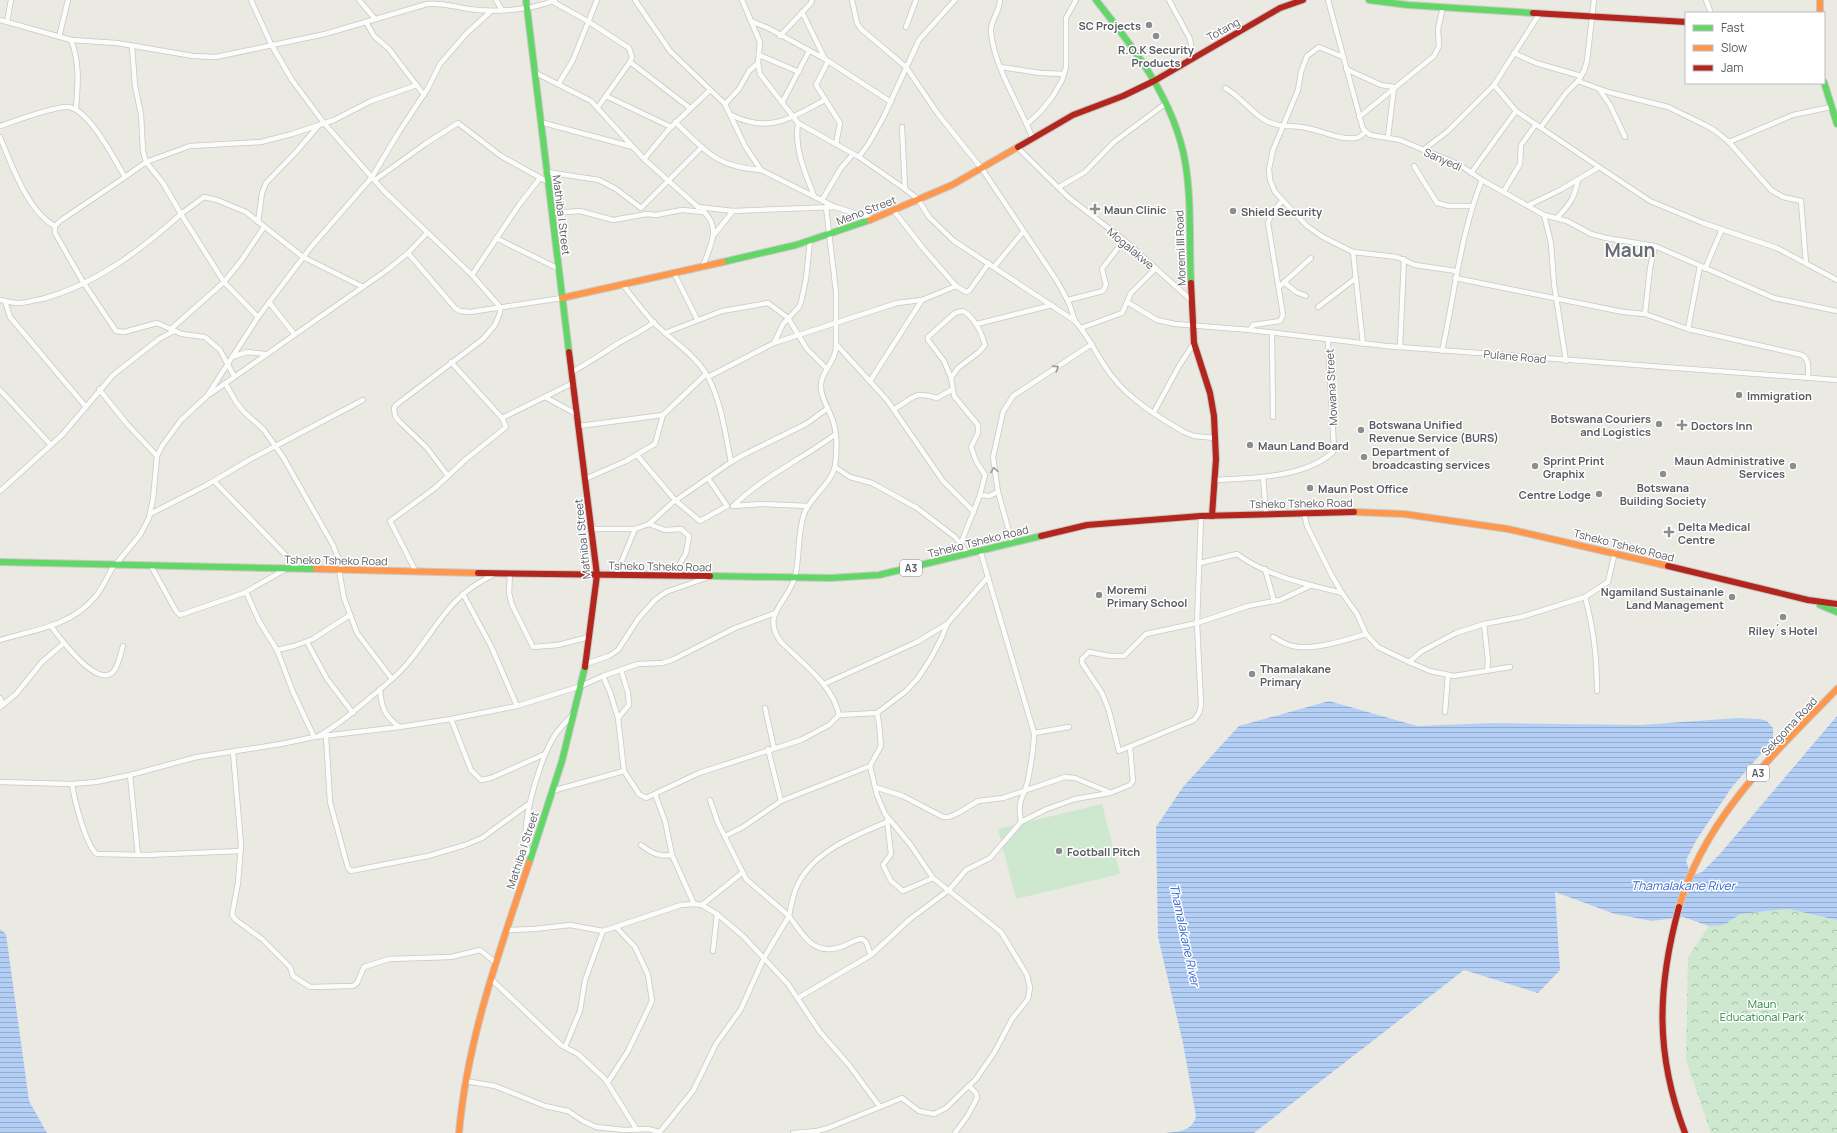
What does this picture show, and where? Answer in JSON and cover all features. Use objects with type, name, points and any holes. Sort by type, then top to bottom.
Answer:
[{"type":"main road","name":"Mathiba I Street","points":[[459,1133],[469,1056],[491,979],[552,791],[575,712],[585,664],[597,575],[526,0]]},
{"type":"main road","name":"Moremi III Road","points":[[1096,0],[1132,46],[1154,81],[1165,104],[1181,146],[1185,166],[1194,343],[1211,396],[1215,438],[1212,516]]},
{"type":"main road","name":"Totang","points":[[1154,81],[1193,57],[1280,8],[1294,1],[1304,0]]},
{"type":"main road","points":[[1369,0],[1443,7],[1685,22]]},
{"type":"main road","points":[[1820,0],[1820,12]]},
{"type":"main road","name":"Meno Street","points":[[562,298],[810,241],[874,219],[918,200],[982,169],[1073,115],[1123,96],[1154,81]]},
{"type":"main road","points":[[1825,84],[1837,124]]},
{"type":"main road","name":"Tsheko Tsheko Road","points":[[0,562],[510,574],[795,578],[879,575],[1087,525],[1201,516],[1266,513],[1404,514],[1508,529],[1615,552],[1808,600],[1837,604]]},
{"type":"main road","name":"Tsheko Tsheko Road","points":[[1808,600],[1837,612]]},
{"type":"main road","name":"Sekgoma Road","points":[[1685,1133],[1672,1094],[1662,1036],[1661,999],[1665,965],[1674,923],[1694,868],[1706,842],[1743,790],[1837,689]]},
{"type":"street","points":[[7,22],[11,0]]},
{"type":"street","points":[[60,38],[68,0]]},
{"type":"street","points":[[251,0],[271,44],[292,80],[322,124],[400,207],[472,275],[500,307],[499,318],[491,331],[394,408],[399,421],[427,448],[448,476]]},
{"type":"street","points":[[359,0],[375,19]]},
{"type":"street","points":[[496,0],[502,10]]},
{"type":"street","points":[[0,20],[71,40],[132,46],[192,56],[216,57],[230,56],[271,44],[298,40],[366,22],[434,1],[491,11],[526,8],[552,0],[629,48],[632,57],[630,62],[598,107]]},
{"type":"street","points":[[559,83],[573,60],[598,0]]},
{"type":"street","points":[[635,0],[670,51],[725,104],[745,146],[760,170]]},
{"type":"street","points":[[742,0],[753,22],[760,42],[758,63],[763,80],[798,122],[859,157],[905,188],[918,200],[937,226],[954,241],[1075,321],[1117,383],[1154,412],[1184,432],[1194,436],[1215,438]]},
{"type":"street","points":[[780,36],[812,0]]},
{"type":"street","points":[[852,0],[857,23],[861,29],[906,67],[938,114],[982,169],[1023,232],[1058,281],[1068,300],[1075,321]]},
{"type":"street","points":[[906,27],[916,0]]},
{"type":"street","points":[[859,157],[869,143],[891,102],[906,67],[923,35],[954,0]]},
{"type":"street","points":[[1000,0],[999,7],[991,26],[991,34],[1001,67],[1033,139]]},
{"type":"street","points":[[1027,124],[1041,111],[1053,96],[1064,74],[1066,52],[1066,18],[1076,0]]},
{"type":"street","points":[[1169,0],[1190,39],[1193,57]]},
{"type":"street","points":[[1225,88],[1233,92],[1261,118],[1272,124],[1307,128],[1345,138],[1360,137],[1365,132],[1362,129],[1328,0]]},
{"type":"street","points":[[1541,127],[1566,93],[1580,78],[1587,61],[1594,0]]},
{"type":"street","points":[[1706,0],[1711,12]]},
{"type":"street","points":[[1359,117],[1434,56],[1438,50],[1438,29],[1443,7]]},
{"type":"street","points":[[206,396],[258,316],[303,257],[374,178],[397,135],[424,95],[440,64],[456,44],[491,11]]},
{"type":"street","points":[[802,12],[826,60],[816,85],[840,125],[836,144]]},
{"type":"street","points":[[1423,150],[1447,132],[1494,85],[1540,13]]},
{"type":"street","points":[[366,22],[374,36],[389,49],[424,95]]},
{"type":"street","points":[[753,22],[768,28],[780,36],[826,60],[891,102]]},
{"type":"street","points":[[71,40],[77,58],[78,68],[76,108],[98,133],[125,177]]},
{"type":"street","points":[[132,46],[135,86],[141,114],[143,151],[146,162],[162,183],[224,282],[258,316]]},
{"type":"street","points":[[1343,57],[1319,47],[1307,56],[1301,72],[1298,90],[1274,150],[1269,169],[1270,180],[1275,192],[1307,226],[1324,237],[1353,252],[1404,259],[1415,265],[1456,271]]},
{"type":"street","points":[[782,103],[810,51]]},
{"type":"street","points":[[1514,53],[1536,63],[1580,78],[1599,89],[1668,107],[1714,130],[1729,142],[1771,190],[1783,197],[1801,201],[1806,263]]},
{"type":"street","points":[[759,55],[798,72]]},
{"type":"street","points":[[630,62],[690,108]]},
{"type":"street","points":[[725,104],[739,89],[748,71],[758,63]]},
{"type":"street","points":[[1001,67],[1040,73],[1064,74]]},
{"type":"street","points":[[1346,69],[1376,83],[1394,88]]},
{"type":"street","points":[[534,72],[580,94],[598,107],[644,159],[704,212],[712,222],[713,236]]},
{"type":"street","points":[[234,376],[229,360],[209,339],[182,334],[157,323],[124,332],[116,331],[83,282],[55,233],[55,226],[60,221],[146,162],[190,146],[261,142],[344,116],[371,101],[417,85]]},
{"type":"street","points":[[1494,85],[1516,111],[1650,201],[1703,223],[1777,248],[1837,280]]},
{"type":"street","points":[[1388,137],[1394,88]]},
{"type":"street","points":[[1599,89],[1610,105],[1625,138]]},
{"type":"street","points":[[644,159],[675,122],[710,90]]},
{"type":"street","points":[[606,96],[671,127]]},
{"type":"street","points":[[731,115],[750,123],[764,125],[793,116],[825,100]]},
{"type":"street","points":[[1058,187],[1085,172],[1114,142],[1165,104]]},
{"type":"street","points":[[0,126],[63,107],[76,108]]},
{"type":"street","points":[[1729,142],[1793,115],[1831,107]]},
{"type":"street","points":[[1471,173],[1516,111]]},
{"type":"street","points":[[540,122],[633,147]]},
{"type":"street","points":[[675,122],[714,157],[729,165],[760,170],[822,200],[835,208]]},
{"type":"street","points":[[798,122],[797,146],[814,196]]},
{"type":"street","points":[[374,178],[458,123],[501,156],[548,182]]},
{"type":"street","points":[[258,222],[262,193],[266,183],[322,124]]},
{"type":"street","points":[[1504,191],[1520,164],[1521,144],[1536,124]]},
{"type":"street","points":[[902,127],[905,188]]},
{"type":"street","name":"Sanyedi","points":[[1365,132],[1370,135],[1400,140],[1460,165],[1482,180],[1504,191],[1544,215],[1567,221],[1591,234],[1655,246],[1702,268],[1774,298],[1837,311]]},
{"type":"street","points":[[0,137],[21,186],[45,219],[55,226]]},
{"type":"street","points":[[547,172],[599,180],[616,189],[641,208],[702,147]]},
{"type":"street","name":"Mogalakwe","points":[[1018,148],[1058,187],[1124,240],[1191,300]]},
{"type":"street","points":[[822,200],[841,168],[853,154]]},
{"type":"street","points":[[1414,166],[1437,203],[1448,206],[1473,206]]},
{"type":"street","points":[[1529,206],[1599,167]]},
{"type":"street","points":[[472,275],[496,238],[540,178]]},
{"type":"street","points":[[1442,351],[1456,271],[1473,206],[1482,180]]},
{"type":"street","points":[[1557,218],[1575,196],[1578,180]]},
{"type":"street","points":[[3,300],[18,303],[49,297],[115,266],[157,235],[201,199],[208,197],[246,212],[303,257],[363,287]]},
{"type":"street","points":[[1250,330],[1253,325],[1258,323],[1274,323],[1280,321],[1283,315],[1268,223],[1272,213],[1282,201]]},
{"type":"street","points":[[698,207],[733,211],[826,207],[835,208],[874,219]]},
{"type":"street","points":[[826,207],[828,235],[834,266],[836,344],[835,356],[821,383],[822,392],[836,434],[835,467],[832,474],[808,506],[799,536],[795,578],[775,613],[773,623],[775,634],[824,684],[834,701],[839,715]]},
{"type":"street","points":[[552,213],[580,211],[613,220],[647,214],[656,215],[682,210],[704,212]]},
{"type":"street","points":[[703,266],[713,236],[733,211]]},
{"type":"street","points":[[894,211],[922,247],[956,286],[966,292],[969,291],[989,264]]},
{"type":"street","points":[[1544,215],[1551,243],[1566,361]]},
{"type":"street","points":[[0,491],[62,435],[112,375],[172,330],[224,282],[241,261],[264,227]]},
{"type":"street","points":[[1688,329],[1702,268],[1722,229]]},
{"type":"street","points":[[994,267],[1023,232]]},
{"type":"street","points":[[0,640],[51,626],[72,616],[91,601],[99,592],[115,565],[140,535],[150,514],[157,456],[181,420],[206,396],[363,287],[408,253],[427,233]]},
{"type":"street","points":[[496,238],[559,269]]},
{"type":"street","points":[[1068,300],[1102,291],[1106,285],[1102,270],[1124,240]]},
{"type":"street","points":[[774,343],[783,324],[799,307],[801,302],[806,279],[810,241]]},
{"type":"street","points":[[1645,314],[1650,268],[1655,246]]},
{"type":"street","points":[[1353,252],[1363,344]]},
{"type":"street","points":[[408,253],[454,308],[460,311],[470,312],[562,298]]},
{"type":"street","points":[[1279,287],[1311,258]]},
{"type":"street","points":[[1400,347],[1404,259]]},
{"type":"street","points":[[1081,328],[1122,313],[1134,289],[1156,268]]},
{"type":"street","points":[[674,273],[697,319]]},
{"type":"street","points":[[1318,307],[1356,278]]},
{"type":"street","points":[[1455,278],[1623,312],[1645,314],[1688,329],[1802,355],[1806,357],[1808,362],[1808,378]]},
{"type":"street","points":[[1284,282],[1296,292],[1306,296]]},
{"type":"street","points":[[623,285],[654,322],[707,376],[717,396],[723,416],[731,462]]},
{"type":"street","points":[[579,426],[662,415],[707,376],[774,343],[897,303],[922,300],[956,286]]},
{"type":"street","points":[[3,300],[10,317],[86,407]]},
{"type":"street","points":[[870,381],[922,300]]},
{"type":"street","points":[[269,302],[294,334]]},
{"type":"street","name":"Pulane Road","points":[[1127,302],[1157,320],[1175,324],[1250,330],[1328,341],[1566,361],[1837,380]]},
{"type":"street","points":[[665,333],[697,319],[738,307],[768,303],[788,318],[798,335],[815,358],[827,369]]},
{"type":"street","points":[[977,324],[1052,305]]},
{"type":"street","points":[[952,378],[958,368],[984,346],[977,324],[968,314],[963,311],[959,312],[928,337],[928,341],[944,361],[952,378],[953,389],[958,401],[978,425],[978,433],[971,447],[976,462],[985,475],[980,495],[961,543]]},
{"type":"street","points":[[572,372],[595,360],[622,341],[640,333],[654,322]]},
{"type":"street","points":[[1272,334],[1273,417]]},
{"type":"street","name":"Mowana Street","points":[[1214,480],[1263,477],[1305,470],[1333,452],[1328,341]]},
{"type":"street","points":[[1154,412],[1179,366],[1194,343]]},
{"type":"street","points":[[836,344],[894,410],[944,481],[974,512]]},
{"type":"street","points":[[1012,542],[998,492],[993,457],[1003,412],[1009,401],[1018,392],[1092,344]]},
{"type":"street","points":[[229,360],[247,352],[265,354]]},
{"type":"street","points":[[416,572],[390,521],[435,488],[464,460],[505,429],[506,425],[502,418],[451,362]]},
{"type":"street","points":[[502,418],[573,382]]},
{"type":"street","points":[[225,383],[244,412],[264,430],[276,447],[332,545],[341,570],[350,615],[361,640],[392,679]]},
{"type":"street","points":[[100,389],[127,424],[157,456]]},
{"type":"street","points":[[894,410],[914,396],[927,395],[937,398],[953,389]]},
{"type":"street","points":[[0,390],[51,445]]},
{"type":"street","points":[[545,397],[578,415]]},
{"type":"street","points":[[150,514],[363,400]]},
{"type":"street","points":[[592,529],[635,529],[649,524],[676,500],[731,462],[806,424],[828,408]]},
{"type":"street","points":[[585,479],[637,455],[656,442],[662,415]]},
{"type":"street","points":[[637,455],[676,500],[700,521],[730,506],[764,479],[810,453],[836,434]]},
{"type":"street","points":[[835,467],[850,477],[872,483],[917,508],[961,543],[968,554]]},
{"type":"street","points":[[1263,477],[1266,513]]},
{"type":"street","points":[[708,478],[730,506]]},
{"type":"street","points":[[214,481],[299,569]]},
{"type":"street","points":[[980,495],[989,496],[998,492]]},
{"type":"street","points":[[730,506],[762,504],[808,506]]},
{"type":"street","points":[[1304,513],[1307,526],[1342,593],[1357,614],[1366,634],[1378,647],[1409,662],[1448,675],[1461,676],[1510,667]]},
{"type":"street","points":[[1201,516],[1197,623],[1201,684],[1199,713],[1194,720],[1121,751],[1118,750],[1109,711],[1102,693],[1082,663],[1083,656],[1088,652],[1121,657],[1146,634],[1197,623],[1248,606],[1280,600],[1312,585]]},
{"type":"street","points":[[649,524],[665,530],[681,529],[689,536],[686,553],[673,576]]},
{"type":"street","points":[[616,575],[635,529]]},
{"type":"street","points":[[980,550],[1034,733],[1034,747],[1024,790],[1019,801],[1021,822]]},
{"type":"street","points":[[1409,662],[1422,651],[1445,639],[1484,624],[1521,617],[1585,597],[1608,582],[1615,552]]},
{"type":"street","points":[[1200,563],[1237,554],[1250,563],[1265,569],[1312,585],[1342,593]]},
{"type":"street","points":[[151,566],[178,614],[214,604],[246,592],[285,569]]},
{"type":"street","points":[[1265,569],[1274,601]]},
{"type":"street","points":[[315,737],[333,728],[392,679],[410,660],[439,619],[463,594],[479,581],[496,573]]},
{"type":"street","points":[[510,574],[509,593],[512,605],[533,647],[558,645],[589,637]]},
{"type":"street","points":[[585,664],[609,656],[618,650],[638,619],[655,600],[666,592],[712,576]]},
{"type":"street","points":[[824,684],[917,642],[947,624],[988,578]]},
{"type":"street","points":[[246,592],[259,621],[277,650],[293,692],[315,737]]},
{"type":"street","points":[[463,594],[491,646],[517,706]]},
{"type":"street","points":[[1585,597],[1593,624],[1596,653],[1597,690]]},
{"type":"street","points":[[0,782],[72,784],[96,782],[130,775],[197,757],[315,737],[400,727],[517,706],[581,686],[602,676],[620,670],[645,663],[656,664],[672,660],[735,628],[775,613]]},
{"type":"street","points":[[277,650],[307,642],[350,615]]},
{"type":"street","points":[[602,676],[610,692],[618,718],[624,771],[641,797],[646,798],[699,773],[801,740],[819,732],[834,721],[839,715],[877,713],[906,691],[918,678],[942,637],[947,624]]},
{"type":"street","points":[[1484,624],[1488,661],[1487,671]]},
{"type":"street","points":[[51,626],[74,656],[94,672],[106,675],[114,670],[123,646]]},
{"type":"street","points":[[1273,636],[1291,646],[1306,647],[1341,642],[1366,634]]},
{"type":"street","points":[[307,642],[327,679],[353,712]]},
{"type":"street","points":[[1,706],[16,694],[42,662],[64,643]]},
{"type":"street","points":[[618,718],[629,705],[628,693],[620,670]]},
{"type":"street","points":[[1445,712],[1448,675]]},
{"type":"street","points":[[380,689],[381,705],[394,723],[400,727]]},
{"type":"street","points":[[0,698],[1,706]]},
{"type":"street","points":[[765,708],[774,748]]},
{"type":"street","points":[[531,857],[526,850],[525,839],[530,803],[545,754],[555,735],[575,712]]},
{"type":"street","points":[[725,836],[743,827],[781,801],[870,766],[881,746],[880,723],[877,713]]},
{"type":"street","points":[[451,718],[471,770],[481,780],[491,778],[545,754]]},
{"type":"street","points":[[1034,733],[1069,727]]},
{"type":"street","points":[[326,736],[330,802],[348,868],[351,871],[428,856],[465,845],[488,834],[530,803]]},
{"type":"street","points":[[798,998],[871,955],[910,919],[949,890],[966,870],[990,858],[1021,822],[1047,809],[1075,799],[1110,792],[1130,785],[1133,781],[1130,747]]},
{"type":"street","points":[[768,750],[781,801]]},
{"type":"street","points":[[233,752],[241,851],[233,917],[262,939],[290,967],[293,976],[310,986],[353,986],[357,982],[364,967],[389,959],[451,957],[480,950],[496,963]]},
{"type":"street","points":[[793,1133],[817,1131],[902,1098],[919,1111],[934,1114],[946,1108],[981,1073],[1012,1019],[1028,999],[1030,994],[1030,982],[1023,966],[1002,932],[933,878],[910,844],[887,816],[875,787],[870,766]]},
{"type":"street","points":[[552,791],[624,771]]},
{"type":"street","points":[[130,775],[138,855]]},
{"type":"street","points":[[875,787],[909,798],[924,808],[943,817],[958,813],[978,801],[1003,798],[1058,779],[1070,777],[1110,792]]},
{"type":"street","points":[[72,784],[80,819],[95,853],[100,855],[241,851]]},
{"type":"street","points":[[656,794],[665,821],[672,855],[694,904]]},
{"type":"street","points":[[710,800],[725,836],[749,883],[789,916],[807,940],[822,950],[832,950],[862,939],[866,942],[871,955]]},
{"type":"street","points":[[887,816],[886,822],[891,854],[883,865],[891,881],[903,891],[933,878]]},
{"type":"street","points":[[465,1080],[495,1086],[544,1106],[568,1110],[583,1122],[596,1127],[637,1130],[648,1129],[659,1133],[693,1091],[716,1044],[741,1009],[764,958],[789,916],[799,882],[811,867],[837,844],[886,822]]},
{"type":"street","points":[[642,845],[654,854],[662,856],[672,855]]},
{"type":"street","points":[[702,906],[743,872]]},
{"type":"street","points":[[507,930],[534,930],[570,925],[603,931],[681,905],[694,904],[702,906],[717,914],[743,936],[764,958],[798,998],[820,1032],[850,1065],[880,1107]]},
{"type":"street","points":[[713,951],[717,914]]},
{"type":"street","points":[[608,1082],[628,1051],[652,1001],[648,976],[635,947],[616,927]]},
{"type":"street","points":[[565,1047],[580,1011],[585,980],[603,931]]},
{"type":"street","points":[[491,979],[547,1032],[565,1047],[578,1054],[608,1082],[637,1130]]},
{"type":"street","points":[[955,1133],[968,1115],[977,1098],[976,1093],[969,1086]]},
{"type":"green space","name":"Football Pitch","points":[[1102,804],[1120,874],[1016,899],[998,829]]},
{"type":"green space","name":"Maun Educational Park","points":[[1788,909],[1837,920],[1837,1133],[1711,1133],[1686,1060],[1688,957],[1709,926],[1723,925],[1741,914]]},
{"type":"water","name":"Thamalakane River","points":[[1329,701],[1417,726],[1493,723],[1640,725],[1738,718],[1760,719],[1767,721],[1773,728],[1773,740],[1732,787],[1697,839],[1686,860],[1689,870],[1696,874],[1702,872],[1719,855],[1837,716],[1837,920],[1788,909],[1741,914],[1723,925],[1709,926],[1683,917],[1652,921],[1615,914],[1555,892],[1560,970],[1538,993],[1464,970],[1254,1133],[1165,1133],[1180,1131],[1188,1128],[1192,1125],[1196,1116],[1183,1043],[1158,937],[1156,827],[1183,787],[1239,726]]},
{"type":"water","points":[[0,929],[6,934],[29,1101],[47,1133],[0,1133]]},
{"type":"traffic: fast","points":[[526,0],[569,352]]},
{"type":"traffic: fast","points":[[1096,0],[1151,75],[1172,116],[1180,138],[1189,191],[1191,283]]},
{"type":"traffic: fast","points":[[1369,0],[1408,5],[1533,13]]},
{"type":"traffic: fast","points":[[1825,84],[1837,124]]},
{"type":"traffic: fast","points":[[723,262],[796,245],[870,220]]},
{"type":"traffic: fast","points":[[710,576],[830,578],[879,575],[1041,536]]},
{"type":"traffic: fast","points":[[0,562],[316,569]]},
{"type":"traffic: fast","points":[[1820,605],[1837,612]]},
{"type":"traffic: fast","points":[[529,863],[562,761],[585,667]]},
{"type":"traffic: slow","points":[[1820,0],[1820,12]]},
{"type":"traffic: slow","points":[[870,220],[952,185],[1018,147]]},
{"type":"traffic: slow","points":[[562,298],[723,262]]},
{"type":"traffic: slow","points":[[1354,512],[1404,514],[1508,529],[1668,566]]},
{"type":"traffic: slow","points":[[316,569],[478,573]]},
{"type":"traffic: slow","points":[[1679,907],[1691,874],[1706,844],[1724,816],[1766,763],[1837,689]]},
{"type":"traffic: slow","points":[[459,1133],[463,1098],[477,1030],[496,963],[529,863]]},
{"type":"traffic: jam","points":[[1018,147],[1073,115],[1123,96],[1154,81],[1280,8],[1303,0]]},
{"type":"traffic: jam","points":[[1533,13],[1685,22]]},
{"type":"traffic: jam","points":[[1191,283],[1194,343],[1210,393],[1214,416],[1216,459],[1212,516]]},
{"type":"traffic: jam","points":[[569,352],[597,575],[585,667]]},
{"type":"traffic: jam","points":[[1041,536],[1087,525],[1201,516],[1354,512]]},
{"type":"traffic: jam","points":[[1668,566],[1808,600],[1837,604]]},
{"type":"traffic: jam","points":[[478,573],[710,576]]},
{"type":"traffic: jam","points":[[1679,907],[1666,965],[1662,1021],[1668,1076],[1675,1104],[1685,1133]]},
{"type":"place","name":"SC Projects","points":[[1149,25]]},
{"type":"place","name":"R.O.K Security Products","points":[[1156,36]]},
{"type":"place","name":"Maun Clinic","points":[[1095,209]]},
{"type":"place","name":"Shield Security","points":[[1233,211]]},
{"type":"place","name":"Immigration","points":[[1739,395]]},
{"type":"place","name":"Botswana Couriers and Logistics","points":[[1659,424]]},
{"type":"place","name":"Doctors Inn","points":[[1682,425]]},
{"type":"place","name":"Botswana Unified Revenue Service (BURS)","points":[[1361,430]]},
{"type":"place","name":"Maun Land Board","points":[[1250,445]]},
{"type":"place","name":"Department of broadcasting services","points":[[1364,457]]},
{"type":"place","name":"Sprint Print Graphix","points":[[1535,466]]},
{"type":"place","name":"Maun Administrative Services","points":[[1793,466]]},
{"type":"place","name":"Botswana Building Society","points":[[1663,474]]},
{"type":"place","name":"Maun Post Office","points":[[1310,488]]},
{"type":"place","name":"Centre Lodge","points":[[1599,494]]},
{"type":"place","name":"Delta Medical Centre","points":[[1669,532]]},
{"type":"place","name":"Moremi Primary School","points":[[1099,595]]},
{"type":"place","name":"Ngamiland Sustainanle Land Management","points":[[1732,597]]},
{"type":"place","name":"Riley´s Hotel","points":[[1783,617]]},
{"type":"place","name":"Thamalakane Primary","points":[[1252,674]]},
{"type":"place","name":"Football Pitch","points":[[1059,851]]},
{"type":"district","name":"Maun","points":[[1630,250]]}]
